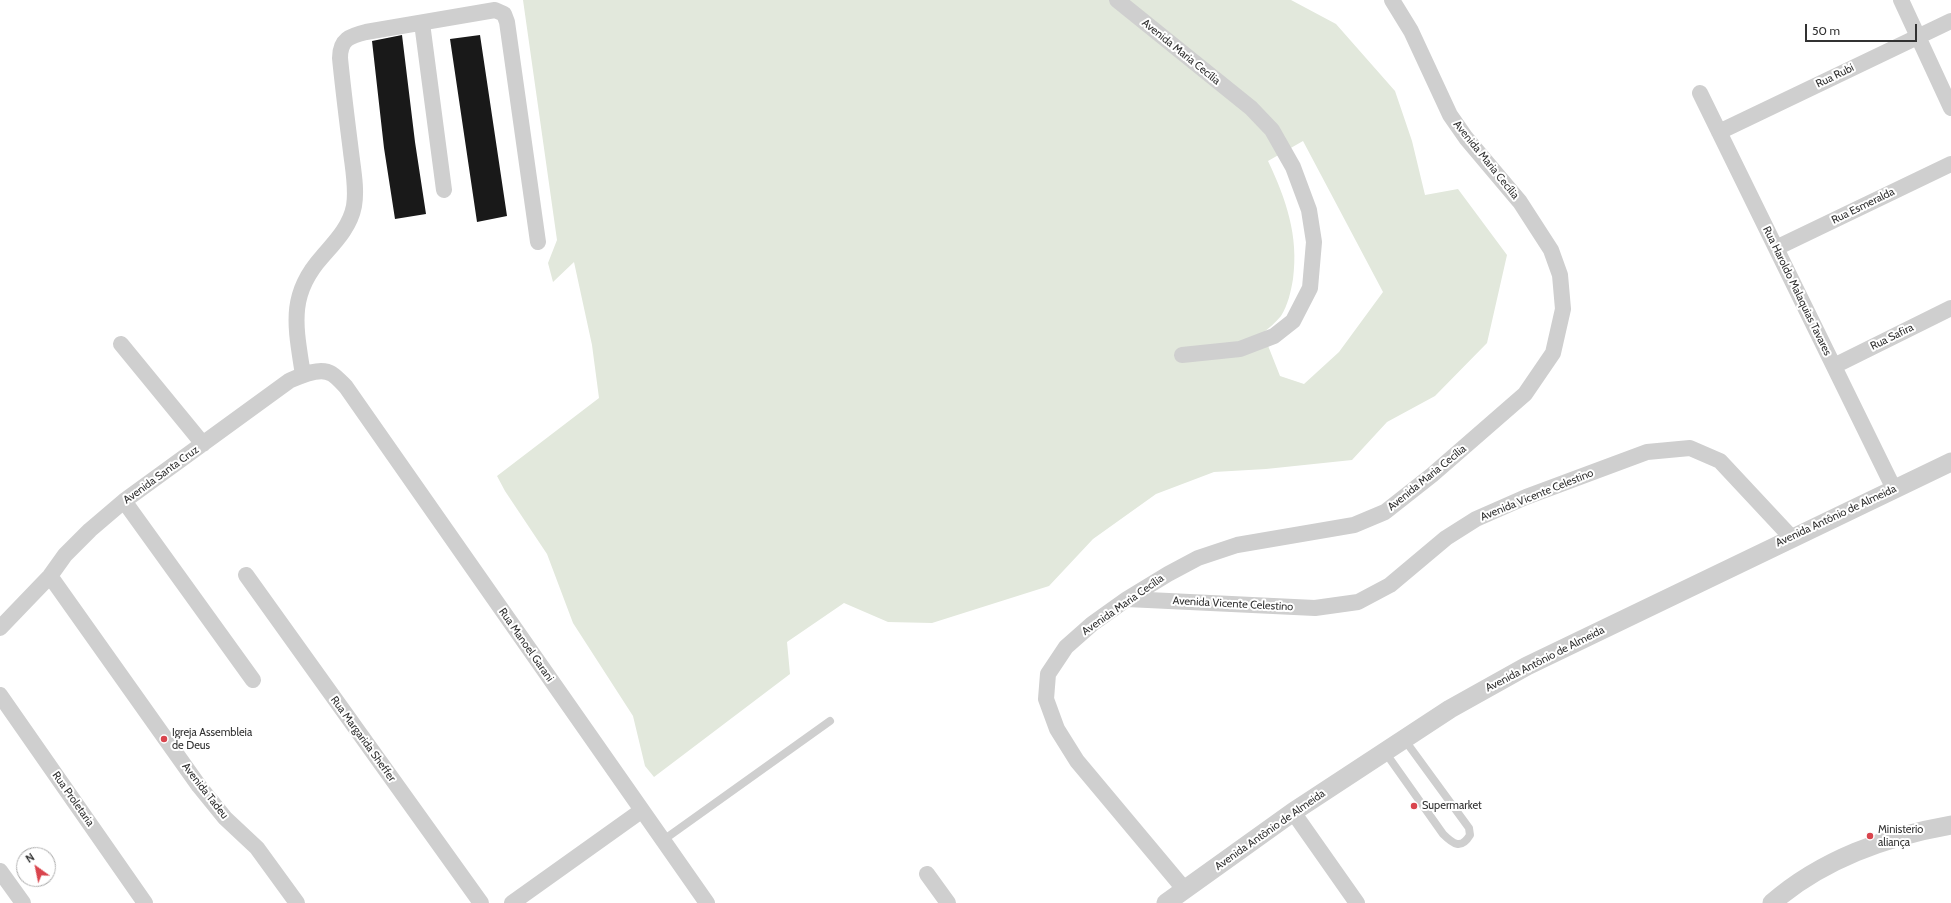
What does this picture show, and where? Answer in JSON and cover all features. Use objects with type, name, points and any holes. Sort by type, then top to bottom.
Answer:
[{"type":"street","name":"Avenida Maria Cecília","points":[[1117,0],[1250,108],[1272,130],[1293,166],[1309,210],[1314,242],[1310,288],[1293,321],[1274,336],[1240,349],[1182,355]]},
{"type":"street","name":"Avenida Maria Cecília","points":[[1185,890],[1077,760],[1057,729],[1046,699],[1048,674],[1066,647],[1092,624],[1127,599],[1198,558],[1237,545],[1354,525],[1385,512],[1432,475],[1525,394],[1553,353],[1563,309],[1560,275],[1551,250],[1520,202],[1466,138],[1450,115],[1411,31],[1392,0]]},
{"type":"street","points":[[1901,0],[1919,36],[1951,108]]},
{"type":"street","points":[[303,375],[298,337],[298,297],[302,284],[310,271],[341,234],[352,214],[354,205],[354,178],[340,58],[340,48],[346,40],[359,34],[495,10],[500,11],[506,17],[538,242]]},
{"type":"street","name":"Rua Rubi","points":[[1719,132],[1951,21]]},
{"type":"street","points":[[422,23],[444,190]]},
{"type":"street","name":"Rua Haroldo Malaquias Tavares","points":[[1700,93],[1894,489]]},
{"type":"street","name":"Rua Esmeralda","points":[[1776,248],[1951,164]]},
{"type":"street","name":"Rua Safira","points":[[1834,366],[1951,308]]},
{"type":"street","points":[[121,344],[203,444]]},
{"type":"street","name":"Avenida Santa Cruz","points":[[0,628],[50,576],[65,556],[90,530],[124,502],[289,381],[303,375],[318,372],[330,373],[346,387]]},
{"type":"street","name":"Rua Manoel Garani","points":[[346,387],[706,903]]},
{"type":"street","name":"Avenida Vicente Celestino","points":[[1127,599],[1315,608],[1358,602],[1390,585],[1446,538],[1476,519],[1526,497],[1647,452],[1690,448],[1720,461],[1791,537]]},
{"type":"street","name":"Avenida Antônio de Almeida","points":[[1166,903],[1293,812],[1450,709],[1527,666],[1791,537],[1951,462]]},
{"type":"street","points":[[124,502],[253,680]]},
{"type":"street","name":"Rua Margarida Sheffer","points":[[246,574],[481,903]]},
{"type":"street","name":"Avenida Tadeu","points":[[50,576],[199,786],[225,818],[257,848],[297,903]]},
{"type":"street","name":"Rua Proletaria","points":[[0,695],[145,903]]},
{"type":"street","points":[[512,903],[641,811]]},
{"type":"street","points":[[1293,812],[1357,903]]},
{"type":"street","points":[[1772,903],[1789,888],[1832,862],[1883,843],[1951,826]]},
{"type":"street","points":[[0,870],[23,903]]},
{"type":"street","points":[[927,874],[948,903]]},
{"type":"lane","points":[[662,841],[830,721]]},
{"type":"lane","points":[[1385,752],[1443,834],[1455,844],[1462,844],[1467,841],[1470,836],[1469,828],[1404,739]]},
{"type":"shaded area","points":[[523,0],[1291,0],[1336,24],[1395,91],[1412,141],[1425,195],[1458,189],[1507,255],[1487,343],[1435,396],[1387,422],[1352,460],[1266,469],[1214,472],[1156,494],[1093,539],[1049,586],[932,623],[888,622],[844,603],[787,642],[790,674],[654,777],[645,766],[633,716],[573,623],[547,554],[505,491],[497,476],[599,398],[592,345],[574,262],[553,282],[548,263],[557,240]],"holes":[[[1303,141],[1383,292],[1339,352],[1304,384],[1280,376],[1263,333],[1281,316],[1287,303],[1293,279],[1294,248],[1290,218],[1268,161]]]},
{"type":"building","points":[[402,35],[415,142],[426,214],[395,219],[384,148],[372,41]]},
{"type":"building","points":[[480,35],[507,216],[477,222],[450,39]]},
{"type":"place","name":"Igreja Assembleia de Deus","points":[[164,739]]},
{"type":"place","name":"Supermarket","points":[[1414,806]]},
{"type":"place","name":"Ministerio aliança","points":[[1870,836]]}]
